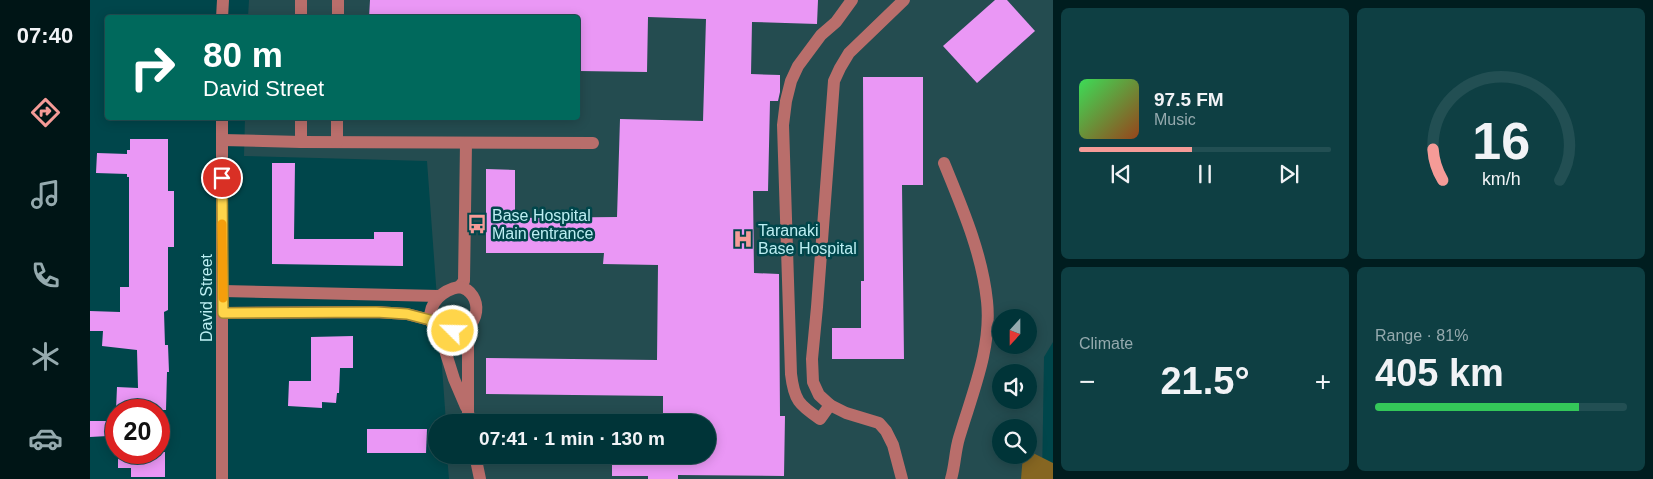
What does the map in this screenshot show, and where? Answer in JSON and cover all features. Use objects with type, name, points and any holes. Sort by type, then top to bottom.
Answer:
[{"type":"street","points":[[222,15],[223,0]]},
{"type":"street","points":[[301,0],[301,15]]},
{"type":"street","points":[[338,0],[338,15]]},
{"type":"street","points":[[830,405],[820,419],[799,403],[793,392],[783,125],[790,81],[798,66],[821,35],[836,22],[852,0]]},
{"type":"street","points":[[902,479],[893,446],[886,431],[879,424],[846,413],[830,405],[819,394],[814,382],[812,359],[834,81],[849,53],[904,0]]},
{"type":"street","name":"David Street","points":[[222,120],[222,479]]},
{"type":"street","points":[[301,120],[301,142]]},
{"type":"street","points":[[337,120],[337,142]]},
{"type":"street","points":[[222,140],[593,143]]},
{"type":"street","points":[[459,287],[464,281],[466,143]]},
{"type":"street","points":[[944,163],[970,228],[987,301],[988,326],[984,353],[958,440],[951,479]]},
{"type":"street","points":[[223,313],[376,312],[407,314],[434,324],[453,331],[462,331],[473,323],[475,314],[475,300],[471,292],[465,288],[459,287],[445,291],[439,296],[432,309],[434,324],[468,414]]},
{"type":"street","points":[[223,291],[439,296]]},
{"type":"street","points":[[468,328],[469,414]]},
{"type":"street","points":[[477,464],[480,479]]},
{"type":"shaded area","name":"Taranaki Base Hospital","points":[[249,0],[1053,0],[1053,342],[1044,357],[1042,479],[449,479],[448,464],[716,464],[716,414],[445,414],[427,161],[244,156],[245,120],[580,120],[580,15],[248,15]]},
{"type":"shaded area","points":[[1037,455],[1053,463],[1053,479],[1021,479],[1022,464],[1037,464]]},
{"type":"building","points":[[370,0],[818,0],[817,24],[752,22],[751,74],[780,75],[778,101],[770,101],[768,191],[753,191],[754,273],[779,274],[780,416],[785,416],[784,476],[678,475],[678,479],[648,479],[648,476],[612,476],[612,464],[716,464],[716,414],[663,414],[663,396],[486,394],[486,358],[657,360],[658,265],[603,264],[604,253],[486,253],[486,169],[515,170],[515,218],[617,217],[620,119],[703,121],[706,19],[648,17],[647,72],[580,71],[580,15],[369,15]]},
{"type":"building","points":[[995,0],[1007,0],[1035,31],[977,83],[943,46]]},
{"type":"building","points":[[863,77],[923,77],[923,185],[902,185],[904,359],[832,359],[832,328],[861,328],[861,281],[864,281]]},
{"type":"building","points":[[130,139],[168,139],[168,191],[174,191],[174,247],[168,247],[168,310],[164,312],[165,345],[168,345],[169,372],[167,372],[166,399],[116,399],[117,387],[138,388],[137,350],[102,346],[103,331],[90,331],[90,311],[120,312],[120,287],[129,287],[129,177],[127,177],[127,174],[96,173],[97,153],[127,154],[127,150],[130,150]]},
{"type":"building","points":[[272,163],[295,163],[294,239],[374,239],[374,232],[403,232],[403,266],[272,264]]},
{"type":"building","points":[[353,336],[353,368],[340,368],[339,393],[337,393],[336,403],[322,402],[322,408],[288,406],[289,381],[311,381],[311,337]]},
{"type":"building","points":[[90,421],[105,421],[105,436],[90,437]]},
{"type":"building","points":[[367,429],[427,429],[426,453],[367,453]]},
{"type":"building","points":[[118,464],[165,464],[165,477],[131,477],[131,468],[118,468]]},
{"type":"slow traffic","points":[[222,224],[223,298]]},
{"type":"place","name":"Base Hospital Main entrance","points":[[477,224]]},
{"type":"place","name":"Taranaki Base Hospital","points":[[743,239]]},
{"type":"route","points":[[222,178],[223,313],[376,312],[407,314],[430,320],[438,328],[453,331]]}]
